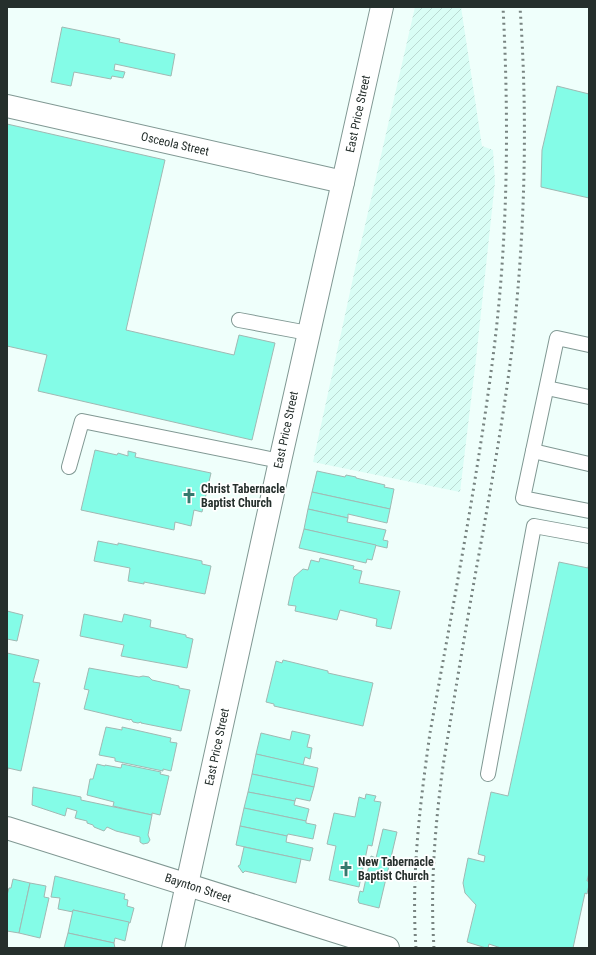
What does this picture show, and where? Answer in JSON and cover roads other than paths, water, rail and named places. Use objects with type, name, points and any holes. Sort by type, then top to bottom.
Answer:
[{"type":"street","name":"East Price Street","points":[[173,948],[308,333],[382,7]]},
{"type":"street","name":"Osceola Street","points":[[7,106],[343,182]]},
{"type":"street","name":"Baynton Street","points":[[7,828],[385,947]]},
{"type":"lane","points":[[239,320],[308,333]]},
{"type":"lane","points":[[589,345],[557,338],[523,498],[589,510]]},
{"type":"lane","points":[[547,388],[589,397]]},
{"type":"lane","points":[[69,467],[82,421],[280,461]]},
{"type":"lane","points":[[533,452],[589,464]]},
{"type":"lane","points":[[488,774],[534,526],[589,536]]},
{"type":"railway","points":[[416,948],[415,894],[417,840],[426,760],[465,541],[488,397],[499,306],[505,221],[506,178],[506,92],[503,7]]},
{"type":"railway","points":[[434,948],[434,857],[443,766],[500,430],[512,349],[520,264],[524,178],[524,92],[520,7]]},
{"type":"place","name":"Christ Tabernacle Baptist Church","points":[[189,496]]},
{"type":"place","name":"New Tabernacle Baptist Church","points":[[346,869]]}]
